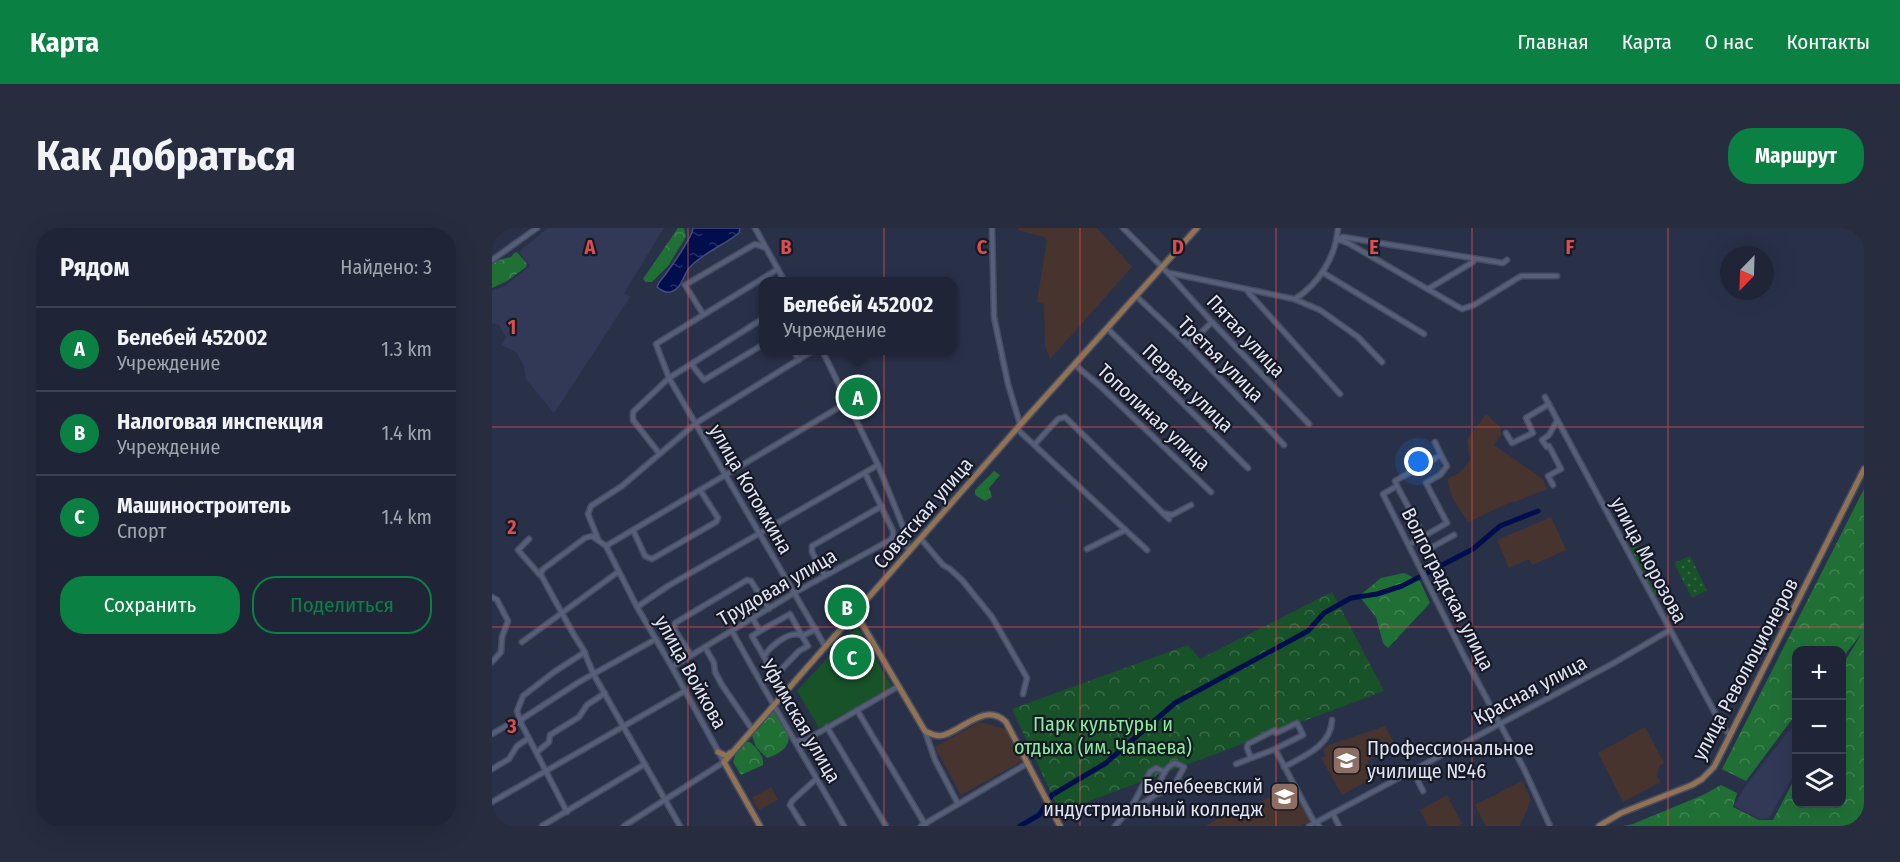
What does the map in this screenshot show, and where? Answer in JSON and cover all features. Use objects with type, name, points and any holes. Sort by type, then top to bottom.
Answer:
[{"type":"main road","name":"Советская улица","points":[[724,762],[1197,228]]},
{"type":"main road","name":"улица Революционеров","points":[[1599,826],[1621,813],[1692,785],[1710,772],[1731,735],[1864,469]]},
{"type":"main road","points":[[855,612],[925,731],[932,735],[944,735],[978,717],[996,715],[1006,722],[1060,826]]},
{"type":"main road","points":[[718,752],[727,756],[732,752]]},
{"type":"main road","points":[[730,773],[728,760],[732,752]]},
{"type":"main road","name":"улица Войкова","points":[[724,762],[760,826]]},
{"type":"street","points":[[492,260],[537,228]]},
{"type":"street","points":[[755,228],[782,277]]},
{"type":"street","points":[[992,228],[994,317],[1019,427],[1147,549]]},
{"type":"street","name":"Пятая улица","points":[[1123,228],[1309,424]]},
{"type":"street","points":[[1294,299],[1309,289],[1322,272],[1332,254],[1338,228]]},
{"type":"street","points":[[1336,239],[1343,237],[1503,263],[1507,260]]},
{"type":"street","points":[[1336,239],[1348,243],[1462,309],[1474,305],[1521,276],[1545,278],[1557,276]]},
{"type":"street","points":[[759,280],[703,314],[685,285],[754,244],[766,248]]},
{"type":"street","points":[[1427,289],[1473,262],[1474,259]]},
{"type":"street","points":[[765,277],[778,269]]},
{"type":"street","points":[[1322,272],[1424,333]]},
{"type":"street","points":[[1168,273],[1294,299],[1320,310],[1358,337],[1382,362]]},
{"type":"street","points":[[1248,291],[1340,394]]},
{"type":"street","name":"Третья улица","points":[[1136,296],[1188,345],[1284,445]]},
{"type":"street","name":"улица Котомкина","points":[[703,314],[656,344],[669,378],[825,646]]},
{"type":"street","points":[[659,453],[633,420],[633,412],[669,378],[759,321]]},
{"type":"street","points":[[1188,345],[1212,322]]},
{"type":"street","name":"Первая улица","points":[[1107,328],[1248,468]]},
{"type":"street","points":[[692,365],[704,380],[759,347]]},
{"type":"street","points":[[796,355],[799,360]]},
{"type":"street","points":[[598,540],[588,516],[589,508],[622,486],[696,423],[807,355]]},
{"type":"street","points":[[824,355],[878,465],[906,534],[909,548],[906,557]]},
{"type":"street","name":"Тополиная улица","points":[[1075,365],[1211,492]]},
{"type":"street","name":"улица Морозова","points":[[1545,397],[1722,726],[1731,735]]},
{"type":"street","points":[[606,546],[848,402]]},
{"type":"street","points":[[1506,433],[1512,443],[1533,433],[1526,418],[1549,404]]},
{"type":"street","points":[[1035,444],[1058,419],[1065,417],[1169,519]]},
{"type":"street","points":[[1553,485],[1548,476],[1561,470],[1549,446],[1547,447],[1542,440],[1549,435],[1558,420]]},
{"type":"street","points":[[1410,544],[1447,524],[1426,483],[1440,475],[1447,466],[1435,442]]},
{"type":"street","points":[[1441,455],[1395,481],[1427,550],[1454,535]]},
{"type":"street","points":[[637,608],[668,586],[878,465]]},
{"type":"street","points":[[825,576],[812,552],[812,546],[882,506],[865,473]]},
{"type":"street","name":"Волгоградская улица","points":[[1397,486],[1383,494],[1464,656],[1531,782],[1550,826]]},
{"type":"street","points":[[633,530],[645,556],[652,559],[716,522],[718,518],[700,490]]},
{"type":"street","points":[[1162,513],[1172,515],[1191,505]]},
{"type":"street","name":"Трудовая улица","points":[[672,667],[794,593],[890,540],[893,531],[882,506]]},
{"type":"street","points":[[1087,549],[1125,530]]},
{"type":"street","points":[[906,534],[917,538],[927,532]]},
{"type":"street","name":"улица Войкова","points":[[541,573],[585,538],[592,536],[606,546],[637,608],[724,762]]},
{"type":"street","points":[[529,539],[518,550],[541,573],[561,613],[585,652],[594,675],[680,826]]},
{"type":"street","points":[[921,539],[943,565],[962,580],[992,617],[1027,678],[1023,694]]},
{"type":"street","points":[[522,642],[618,572]]},
{"type":"street","points":[[691,655],[674,628],[675,623],[747,580],[751,581],[769,609]]},
{"type":"street","points":[[492,597],[497,600],[508,621],[502,637],[501,652],[492,662]]},
{"type":"street","points":[[775,676],[799,651],[808,646],[790,614],[752,636],[781,687]]},
{"type":"street","points":[[753,619],[760,631]]},
{"type":"street","points":[[764,656],[770,647],[789,636],[796,634],[802,636],[816,629]]},
{"type":"street","name":"Красная улица","points":[[1309,826],[1317,824],[1670,630]]},
{"type":"street","name":"Уфимская улица","points":[[732,631],[773,706],[796,741],[844,826]]},
{"type":"street","points":[[521,723],[522,718],[579,682],[656,639]]},
{"type":"street","points":[[705,647],[722,685],[752,729]]},
{"type":"street","points":[[567,812],[517,711],[522,697],[585,652]]},
{"type":"street","points":[[796,741],[806,740],[899,686]]},
{"type":"street","points":[[492,802],[685,691]]},
{"type":"street","points":[[537,753],[549,742],[550,735],[579,717],[590,703],[605,693]]},
{"type":"street","points":[[857,710],[924,825],[1028,763]]},
{"type":"street","points":[[1284,767],[1313,752],[1330,734],[1332,720]]},
{"type":"street","points":[[492,734],[511,723],[521,723]]},
{"type":"street","points":[[1236,764],[1275,749],[1304,735],[1297,723],[1276,733],[1275,730],[1248,744],[1247,748],[1251,758]]},
{"type":"street","points":[[827,727],[886,826]]},
{"type":"street","points":[[925,731],[935,760],[958,804]]},
{"type":"street","points":[[492,769],[509,759],[517,746],[529,738]]},
{"type":"street","points":[[1275,749],[1317,824]]},
{"type":"street","name":"Советская улица","points":[[624,826],[724,762]]},
{"type":"street","points":[[1115,826],[1155,795],[1173,788],[1184,767],[1175,763],[1170,764],[1155,795]]},
{"type":"street","points":[[542,826],[645,764]]},
{"type":"street","points":[[1127,815],[1150,772],[1156,768],[1165,772]]},
{"type":"street","points":[[1413,771],[1423,791]]},
{"type":"street","points":[[803,826],[790,805],[816,779]]},
{"type":"street","points":[[1332,814],[1339,826]]},
{"type":"shaded area","points":[[548,228],[664,228],[624,293],[630,297],[554,413],[526,379],[524,366],[517,353],[502,345],[506,337],[499,325],[492,323],[492,291],[506,285],[530,266],[519,252]]},
{"type":"shaded area","points":[[1019,228],[1097,228],[1132,267],[1050,359],[1045,346],[1044,304],[1037,302],[1047,240],[1044,237],[1018,230]]},
{"type":"shaded area","points":[[1486,414],[1501,430],[1501,435],[1494,445],[1543,479],[1547,489],[1513,501],[1468,522],[1452,497],[1447,479],[1462,471],[1470,460],[1467,440]]},
{"type":"shaded area","points":[[1551,517],[1566,550],[1532,565],[1529,559],[1509,568],[1497,540]]},
{"type":"shaded area","points":[[980,722],[1006,729],[1022,761],[961,795],[935,747]]},
{"type":"shaded area","name":"Профессиональное училище №46","points":[[1385,726],[1396,747],[1367,761],[1375,777],[1342,795],[1321,758],[1326,756],[1323,750],[1326,746]]},
{"type":"shaded area","points":[[1645,727],[1664,763],[1659,766],[1657,776],[1660,781],[1623,802],[1598,753]]},
{"type":"shaded area","points":[[1791,728],[1792,778],[1769,818],[1760,819],[1734,806],[1747,784]]},
{"type":"shaded area","points":[[1522,781],[1531,800],[1520,826],[1486,826],[1475,805]]},
{"type":"shaded area","name":"Белебеевский индустриальный колледж","points":[[1292,786],[1310,821],[1301,826],[1205,826],[1230,812],[1243,808],[1245,810]]},
{"type":"shaded area","points":[[771,787],[778,800],[759,810],[752,798]]},
{"type":"shaded area","points":[[1447,795],[1462,824],[1459,826],[1428,826],[1420,810]]},
{"type":"green space","points":[[678,228],[684,228],[686,237],[668,266],[652,282],[646,282],[643,279]]},
{"type":"green space","points":[[517,252],[527,264],[526,267],[507,281],[492,288],[492,264],[511,257]]},
{"type":"green space","points":[[994,471],[1000,475],[989,488],[992,497],[985,501],[975,495],[975,490]]},
{"type":"green space","points":[[1864,489],[1864,826],[1623,826],[1703,795],[1721,785],[1737,793],[1733,807],[1759,820],[1773,820],[1792,784],[1792,808],[1846,808],[1846,659],[1862,633],[1846,653],[1846,646],[1792,646],[1792,719],[1746,781],[1722,769]]},
{"type":"green space","points":[[1634,545],[1638,547],[1643,556],[1641,558],[1645,564],[1642,566],[1653,587],[1662,583],[1666,590],[1654,596],[1629,549]]},
{"type":"green space","points":[[1690,556],[1707,590],[1692,598],[1674,563]]},
{"type":"green space","points":[[1404,573],[1420,581],[1430,603],[1388,648],[1383,643],[1376,617],[1359,596],[1381,578]]},
{"type":"green space","name":"Парк культуры и отдыха (им. Чапаева)","points":[[1332,592],[1384,691],[1060,812],[1012,709],[1188,645],[1200,659]]},
{"type":"green space","points":[[857,626],[892,687],[819,728],[797,691]]},
{"type":"green space","points":[[773,711],[785,725],[789,738],[783,749],[767,758],[756,747],[752,735]]},
{"type":"green space","points":[[745,742],[750,742],[761,755],[763,765],[741,775],[733,762],[736,753]]},
{"type":"water","points":[[693,228],[740,228],[739,233],[691,266],[678,288],[670,292],[663,291],[657,287],[681,252]]},
{"type":"waterway","points":[[1020,826],[1039,815],[1052,795],[1106,763],[1175,703],[1308,631],[1324,613],[1351,598],[1377,594],[1402,586],[1473,549],[1500,526],[1538,511]]},
{"type":"place","name":"Белебей 452002","points":[[858,397]]},
{"type":"place","name":"Налоговая инспекция","points":[[847,607]]},
{"type":"place","name":"Машиностроитель","points":[[852,657]]},
{"type":"place","name":"Профессиональное училище №46","points":[[1346,760]]},
{"type":"place","name":"Белебеевский индустриальный колледж","points":[[1284,797]]}]
